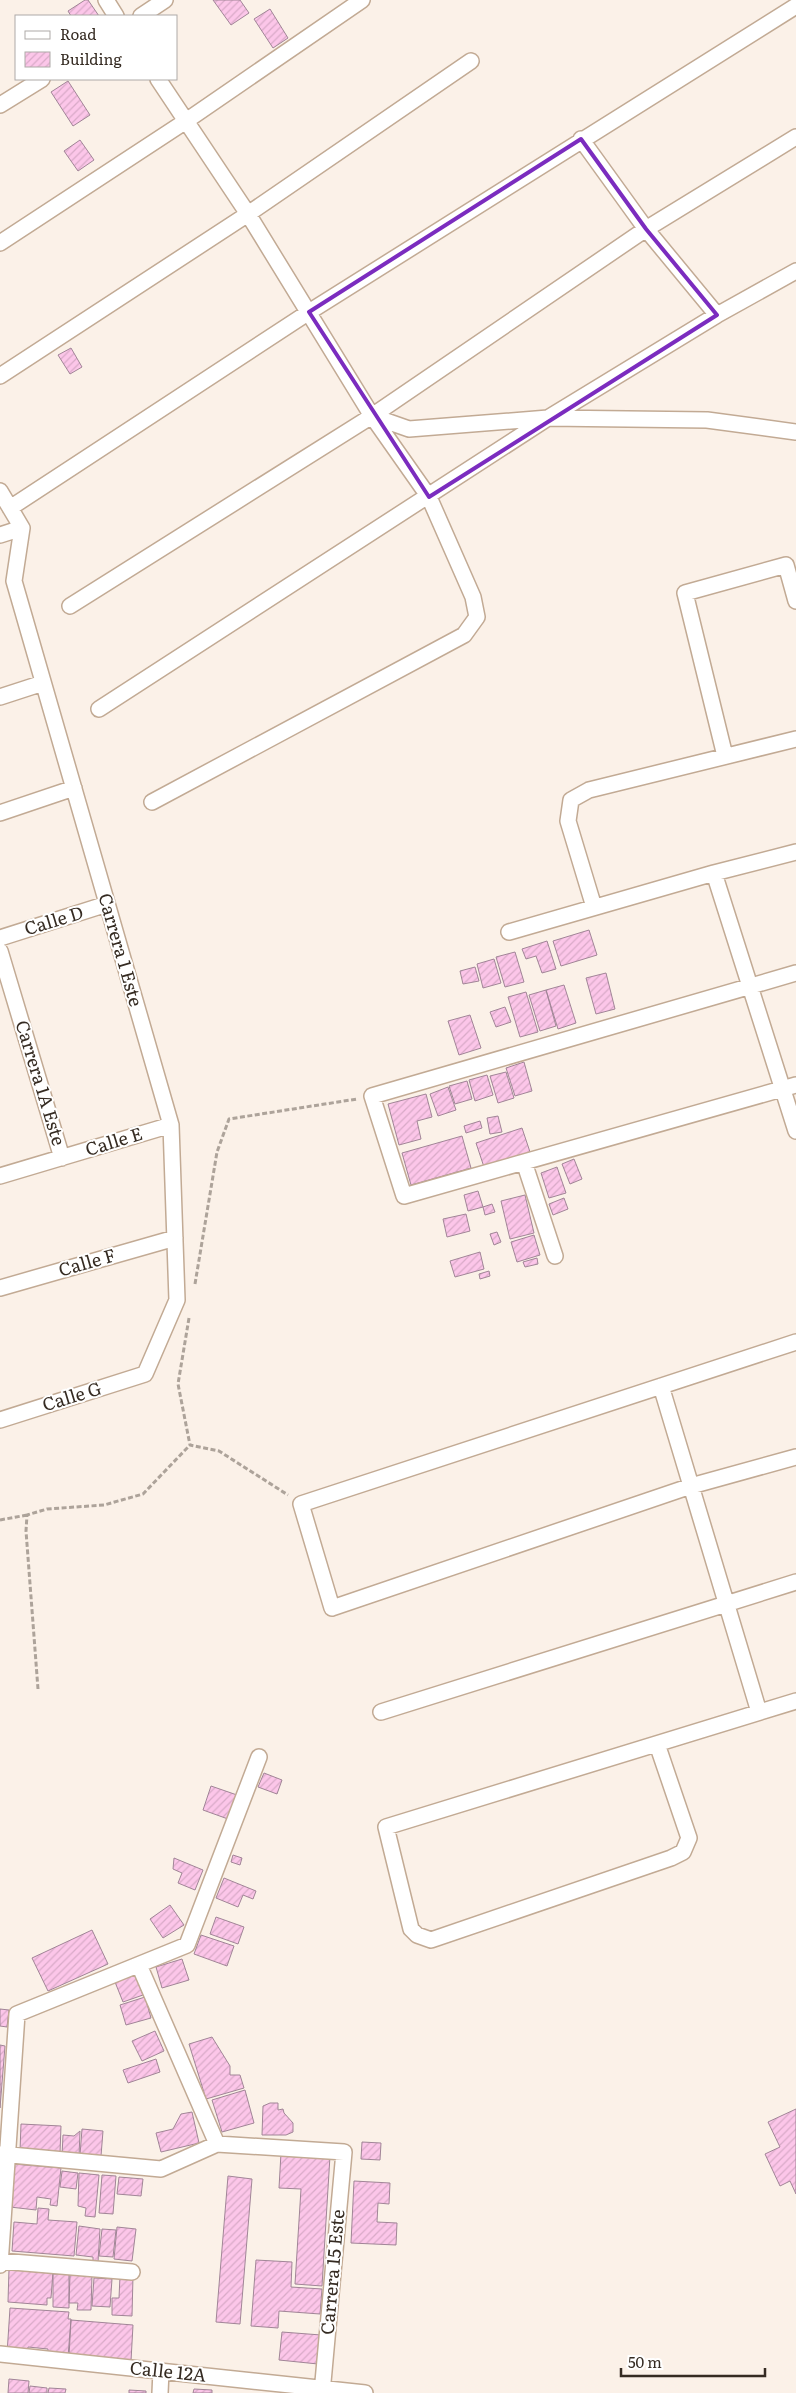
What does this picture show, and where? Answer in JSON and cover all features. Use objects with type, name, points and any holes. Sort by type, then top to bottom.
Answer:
[{"type":"street","points":[[106,0],[115,15]]},
{"type":"street","points":[[142,15],[165,0]]},
{"type":"street","points":[[0,243],[186,121],[362,0]]},
{"type":"street","points":[[10,508],[309,312],[580,139],[796,6]]},
{"type":"street","points":[[0,376],[248,214],[471,61]]},
{"type":"street","points":[[0,105],[40,80]]},
{"type":"street","points":[[152,802],[464,635],[477,617],[473,597],[429,497],[372,416],[248,214],[159,80]]},
{"type":"street","points":[[70,606],[372,416],[646,230],[796,137]]},
{"type":"street","points":[[580,139],[646,230],[717,315]]},
{"type":"street","points":[[99,709],[429,497],[548,418],[717,315],[794,275]]},
{"type":"street","points":[[372,416],[409,429],[548,418],[706,420],[796,432]]},
{"type":"street","points":[[0,491],[22,528],[0,535]]},
{"type":"street","name":"Carrera 1 Este","points":[[22,528],[14,581],[171,1125],[177,1300],[145,1374]]},
{"type":"street","points":[[725,756],[685,593],[786,565],[796,600]]},
{"type":"street","points":[[0,697],[43,683]]},
{"type":"street","points":[[594,908],[568,820],[571,800],[589,790],[796,739]]},
{"type":"street","points":[[0,813],[74,788]]},
{"type":"street","points":[[509,932],[714,873],[796,852]]},
{"type":"street","points":[[714,873],[750,986],[789,1087],[796,1131]]},
{"type":"street","name":"Calle D","points":[[0,938],[107,904]]},
{"type":"street","name":"Carrera 1A Este","points":[[0,951],[62,1158]]},
{"type":"street","points":[[789,1087],[404,1196],[372,1096],[796,973]]},
{"type":"street","name":"Calle E","points":[[0,1176],[171,1125]]},
{"type":"street","points":[[524,1162],[555,1256]]},
{"type":"street","name":"Calle F","points":[[0,1288],[175,1238]]},
{"type":"street","points":[[796,1342],[301,1504],[332,1608],[690,1486],[796,1457]]},
{"type":"street","name":"Calle G","points":[[0,1420],[145,1374]]},
{"type":"street","points":[[661,1386],[759,1712]]},
{"type":"street","points":[[381,1712],[796,1582]]},
{"type":"street","points":[[657,1744],[689,1838],[683,1852],[672,1858],[431,1940],[417,1936],[411,1929],[386,1827],[796,1701]]},
{"type":"street","points":[[0,2265],[4,2155],[17,2014],[187,1945],[259,1757]]},
{"type":"street","points":[[4,2155],[161,2169],[217,2144],[139,1964]]},
{"type":"street","name":"Carrera 15 Este","points":[[217,2144],[344,2152],[322,2391]]},
{"type":"street","points":[[0,2261],[132,2272]]},
{"type":"street","name":"Calle 12A","points":[[0,2354],[322,2391],[365,2393]]},
{"type":"street","points":[[160,2393],[161,2372]]},
{"type":"path","points":[[194,1288],[217,1152],[229,1119],[372,1096]]},
{"type":"path","points":[[190,1317],[178,1384],[190,1446]]},
{"type":"path","points":[[190,1446],[219,1451],[301,1504]]},
{"type":"path","points":[[0,1520],[47,1510],[104,1505],[144,1494],[190,1446]]},
{"type":"path","points":[[27,1515],[26,1531],[38,1689]]},
{"type":"highlighted area","points":[[581,139],[646,229],[717,315],[429,497],[309,312]]},
{"type":"building","points":[[88,0],[98,15],[70,15],[68,11]]},
{"type":"building","points":[[213,0],[240,0],[249,13],[231,25]]},
{"type":"building","points":[[270,9],[288,38],[273,48],[254,19]]},
{"type":"building","points":[[68,81],[90,115],[73,126],[51,92]]},
{"type":"building","points":[[80,140],[94,160],[78,171],[64,151]]},
{"type":"building","points":[[71,348],[82,367],[70,374],[58,355]]},
{"type":"building","points":[[589,930],[597,955],[561,966],[553,941]]},
{"type":"building","points":[[547,941],[556,969],[542,973],[536,956],[526,959],[522,949]]},
{"type":"building","points":[[515,952],[524,982],[505,987],[496,957]]},
{"type":"building","points":[[494,959],[501,983],[483,988],[477,964]]},
{"type":"building","points":[[475,967],[479,981],[463,984],[460,971]]},
{"type":"building","points":[[606,973],[615,1009],[596,1014],[586,978]]},
{"type":"building","points":[[564,985],[576,1023],[558,1029],[546,990]]},
{"type":"building","points":[[546,990],[556,1026],[540,1031],[529,995]]},
{"type":"building","points":[[526,992],[538,1032],[520,1037],[508,997]]},
{"type":"building","points":[[505,1007],[511,1022],[496,1027],[490,1012]]},
{"type":"building","points":[[470,1015],[481,1048],[459,1055],[448,1021]]},
{"type":"building","points":[[524,1062],[532,1091],[515,1096],[506,1068]]},
{"type":"building","points":[[506,1072],[514,1098],[498,1103],[490,1076]]},
{"type":"building","points":[[487,1075],[493,1095],[475,1101],[469,1080]]},
{"type":"building","points":[[467,1081],[472,1099],[455,1104],[449,1086]]},
{"type":"building","points":[[448,1087],[456,1110],[438,1116],[430,1094]]},
{"type":"building","points":[[426,1094],[432,1117],[417,1121],[421,1139],[399,1145],[388,1104]]},
{"type":"building","points":[[498,1116],[502,1132],[490,1134],[487,1118]]},
{"type":"building","points":[[480,1121],[482,1128],[466,1133],[464,1126]]},
{"type":"building","points":[[522,1128],[530,1152],[484,1167],[476,1143]]},
{"type":"building","points":[[462,1136],[471,1168],[411,1185],[402,1153]]},
{"type":"building","points":[[574,1159],[582,1179],[570,1184],[562,1164]]},
{"type":"building","points":[[557,1167],[566,1193],[549,1198],[541,1173]]},
{"type":"building","points":[[478,1191],[483,1207],[468,1211],[464,1195]]},
{"type":"building","points":[[525,1195],[534,1233],[510,1239],[501,1201]]},
{"type":"building","points":[[564,1198],[568,1209],[553,1215],[549,1204]]},
{"type":"building","points":[[492,1204],[495,1212],[485,1215],[483,1207]]},
{"type":"building","points":[[466,1214],[470,1231],[447,1237],[443,1219]]},
{"type":"building","points":[[497,1232],[501,1242],[494,1245],[490,1234]]},
{"type":"building","points":[[534,1235],[540,1255],[517,1262],[511,1242]]},
{"type":"building","points":[[480,1252],[484,1269],[455,1277],[450,1261]]},
{"type":"building","points":[[537,1258],[538,1264],[525,1267],[523,1262]]},
{"type":"building","points":[[489,1271],[490,1276],[480,1279],[479,1274]]},
{"type":"building","points":[[264,1773],[282,1780],[277,1794],[258,1787]]},
{"type":"building","points":[[211,1786],[237,1795],[228,1819],[203,1810]]},
{"type":"building","points":[[233,1855],[242,1858],[240,1865],[231,1862]]},
{"type":"building","points":[[174,1858],[203,1870],[195,1890],[178,1883],[182,1873],[173,1869]]},
{"type":"building","points":[[224,1878],[256,1891],[253,1899],[243,1895],[238,1907],[216,1898]]},
{"type":"building","points":[[170,1905],[184,1925],[163,1938],[150,1919]]},
{"type":"building","points":[[216,1917],[244,1927],[238,1944],[210,1934]]},
{"type":"building","points":[[92,1930],[108,1964],[48,1991],[32,1958]]},
{"type":"building","points":[[201,1935],[234,1946],[227,1966],[194,1954]]},
{"type":"building","points":[[182,1959],[189,1980],[162,1988],[156,1967]]},
{"type":"building","points":[[135,1975],[143,1995],[123,2002],[115,1982]]},
{"type":"building","points":[[145,1997],[151,2018],[126,2025],[120,2005]]},
{"type":"building","points":[[0,2009],[9,2010],[7,2027],[0,2026]]},
{"type":"building","points":[[155,2031],[164,2051],[142,2061],[132,2041]]},
{"type":"building","points":[[212,2037],[230,2066],[230,2075],[240,2075],[244,2088],[206,2099],[189,2044]]},
{"type":"building","points":[[0,2045],[5,2046],[0,2108]]},
{"type":"building","points":[[156,2059],[160,2072],[128,2083],[123,2070]]},
{"type":"building","points":[[245,2090],[254,2123],[222,2132],[212,2100]]},
{"type":"building","points":[[270,2103],[278,2103],[278,2110],[283,2109],[284,2113],[293,2123],[293,2132],[286,2135],[262,2135],[263,2106]]},
{"type":"building","points":[[796,2109],[796,2194],[790,2181],[780,2186],[765,2154],[780,2147],[768,2122]]},
{"type":"building","points":[[192,2112],[199,2143],[161,2152],[156,2133],[173,2129],[181,2114]]},
{"type":"building","points":[[21,2124],[61,2126],[60,2153],[20,2151]]},
{"type":"building","points":[[82,2129],[103,2131],[101,2156],[80,2155]]},
{"type":"building","points":[[80,2131],[79,2157],[62,2156],[63,2135],[74,2136]]},
{"type":"building","points":[[362,2142],[381,2143],[380,2160],[361,2159]]},
{"type":"building","points":[[281,2153],[330,2156],[322,2286],[295,2284],[301,2189],[279,2188]]},
{"type":"building","points":[[13,2164],[61,2168],[57,2206],[50,2205],[51,2199],[37,2197],[36,2210],[10,2207]]},
{"type":"building","points":[[62,2171],[78,2173],[76,2189],[60,2187]]},
{"type":"building","points":[[79,2173],[99,2175],[95,2217],[85,2216],[86,2208],[78,2206]]},
{"type":"building","points":[[102,2175],[116,2176],[113,2214],[99,2213]]},
{"type":"building","points":[[228,2176],[252,2179],[240,2324],[216,2322]]},
{"type":"building","points":[[119,2177],[143,2179],[141,2196],[117,2194]]},
{"type":"building","points":[[354,2181],[390,2183],[389,2204],[378,2203],[377,2222],[397,2223],[396,2245],[351,2243]]},
{"type":"building","points":[[38,2208],[49,2209],[48,2220],[77,2222],[74,2256],[12,2251],[14,2222],[37,2224]]},
{"type":"building","points":[[79,2226],[100,2229],[98,2262],[93,2261],[93,2257],[76,2255]]},
{"type":"building","points":[[117,2227],[136,2229],[132,2261],[114,2259]]},
{"type":"building","points":[[102,2229],[116,2230],[113,2257],[99,2256]]},
{"type":"building","points":[[256,2260],[292,2262],[291,2287],[322,2289],[320,2314],[279,2311],[278,2328],[251,2326]]},
{"type":"building","points":[[9,2269],[53,2272],[51,2298],[47,2298],[47,2305],[8,2302]]},
{"type":"building","points":[[53,2274],[69,2274],[69,2308],[53,2307]]},
{"type":"building","points":[[70,2275],[92,2275],[91,2310],[77,2310],[78,2303],[69,2303]]},
{"type":"building","points":[[120,2276],[133,2276],[132,2316],[112,2315],[112,2298],[119,2298]]},
{"type":"building","points":[[94,2278],[112,2279],[110,2307],[92,2306]]},
{"type":"building","points":[[10,2308],[69,2312],[68,2319],[71,2319],[68,2357],[47,2358],[48,2349],[28,2347],[27,2356],[7,2354]]},
{"type":"building","points":[[71,2320],[133,2325],[131,2361],[69,2356]]},
{"type":"building","points":[[282,2332],[321,2335],[318,2364],[279,2360]]},
{"type":"building","points":[[9,2379],[29,2381],[28,2393],[8,2393]]},
{"type":"building","points":[[30,2386],[47,2388],[47,2393],[29,2393]]},
{"type":"building","points":[[49,2388],[66,2389],[65,2393],[48,2393]]},
{"type":"building","points":[[194,2389],[212,2390],[212,2393],[193,2393]]},
{"type":"building","points":[[129,2390],[146,2391],[146,2393],[129,2393]]}]
